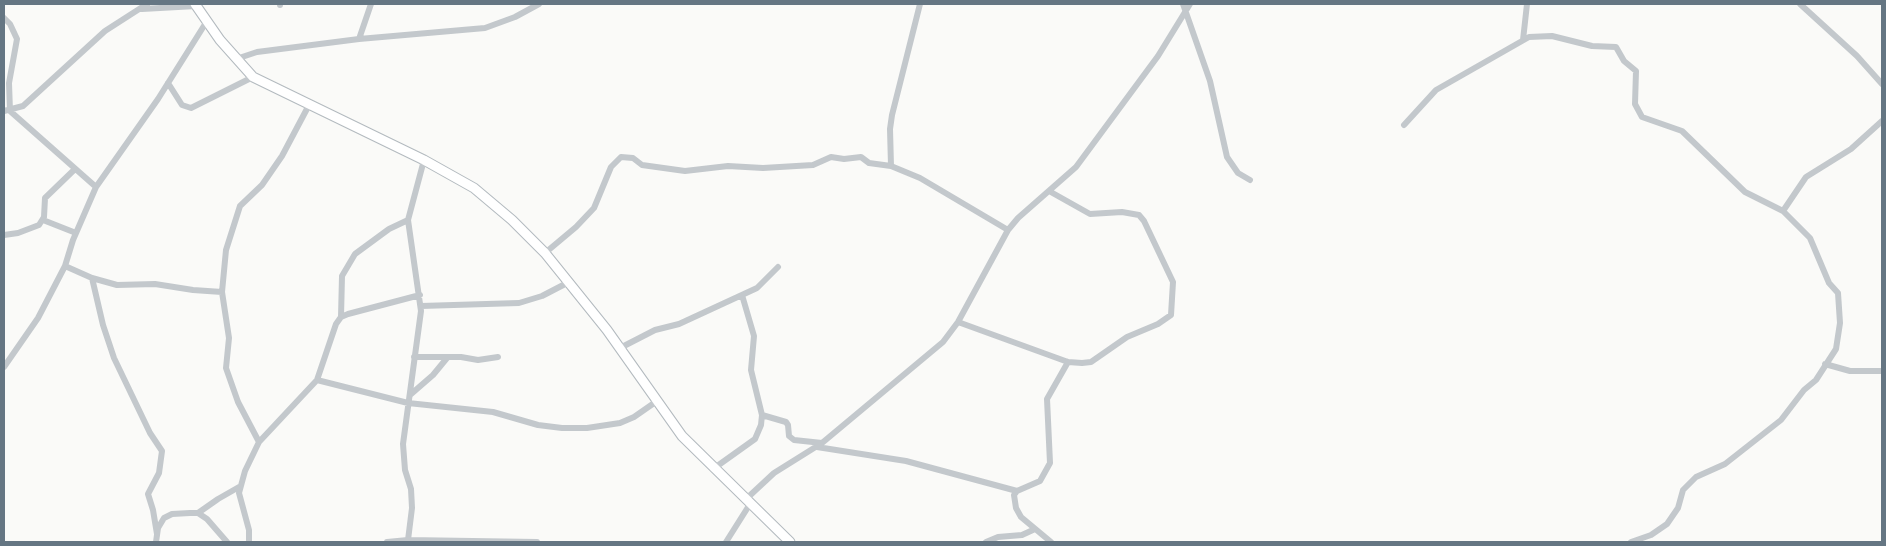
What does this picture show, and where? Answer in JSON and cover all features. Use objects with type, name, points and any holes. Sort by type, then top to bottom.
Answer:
[{"type":"street","points":[[358,39],[371,4]]},
{"type":"street","points":[[236,59],[258,52],[358,39],[485,28],[515,17],[539,4]]},
{"type":"street","points":[[891,166],[890,129],[892,115],[920,4]]},
{"type":"street","points":[[1523,40],[1526,4]]},
{"type":"street","points":[[1800,4],[1858,56],[1882,84]]},
{"type":"street","points":[[7,111],[17,109],[30,101],[105,31],[144,6],[196,5],[236,59],[253,77],[424,160],[474,188],[512,220],[545,253],[569,282],[620,348],[682,436],[713,469],[790,542]]},
{"type":"street","points":[[1186,6],[1210,80],[1229,161],[1238,172],[1250,180]]},
{"type":"street","points":[[726,542],[748,502],[774,473],[820,445],[859,410],[943,342],[958,322],[1008,230],[1018,218],[1076,166],[1158,56],[1186,6]]},
{"type":"street","points":[[4,18],[10,24],[18,39],[9,83],[7,111]]},
{"type":"street","points":[[4,367],[38,318],[65,266],[76,233],[96,187],[168,83],[207,21]]},
{"type":"street","points":[[1404,125],[1436,90],[1523,40],[1534,36],[1552,36],[1592,46],[1618,49],[1624,61],[1636,71],[1635,104],[1642,118],[1682,131],[1750,196],[1783,211],[1810,238],[1827,278],[1838,293],[1840,323],[1838,344],[1816,380],[1804,390],[1781,420],[1725,464],[1696,477],[1683,490],[1678,508],[1667,524],[1651,535],[1631,542]]},
{"type":"street","points":[[168,83],[182,105],[191,108],[253,77]]},
{"type":"street","points":[[259,442],[238,402],[227,372],[229,338],[222,292],[226,250],[240,206],[262,185],[282,156],[309,104]]},
{"type":"street","points":[[7,111],[96,187]]},
{"type":"street","points":[[1783,211],[1806,177],[1851,149],[1882,121]]},
{"type":"street","points":[[545,253],[576,227],[594,208],[611,167],[621,158],[634,158],[642,165],[685,170],[728,166],[764,168],[813,165],[831,157],[844,159],[859,157],[873,164],[891,166],[938,187],[1008,230]]},
{"type":"street","points":[[408,540],[412,508],[405,470],[403,444],[421,306],[408,220],[424,160]]},
{"type":"street","points":[[43,220],[45,198],[75,169]]},
{"type":"street","points":[[958,322],[1068,362],[1091,362],[1127,337],[1168,319],[1171,315],[1172,282],[1144,221],[1138,215],[1122,212],[1090,214],[1049,192]]},
{"type":"street","points":[[43,220],[76,233]]},
{"type":"street","points":[[4,234],[31,228],[43,220]]},
{"type":"street","points":[[249,542],[249,530],[239,498],[239,487],[259,442],[317,380],[331,335],[341,317],[342,277],[346,266],[361,248],[389,229],[408,220]]},
{"type":"street","points":[[65,266],[92,278],[117,285],[154,284],[222,292]]},
{"type":"street","points":[[620,348],[655,330],[674,326],[742,295],[760,285],[778,267]]},
{"type":"street","points":[[92,278],[103,325],[114,358],[150,433],[162,450],[161,468],[148,494],[154,510],[157,534]]},
{"type":"street","points":[[421,306],[519,303],[542,296],[569,282]]},
{"type":"street","points":[[713,469],[755,439],[761,425],[762,415],[751,370],[754,336],[742,295]]},
{"type":"street","points":[[341,317],[420,296]]},
{"type":"street","points":[[414,357],[478,360],[498,357]]},
{"type":"street","points":[[410,395],[433,375],[447,358]]},
{"type":"street","points":[[1051,542],[1021,517],[1016,508],[1014,496],[1017,491],[1040,481],[1050,463],[1047,399],[1068,362]]},
{"type":"street","points":[[1825,364],[1850,371],[1882,371]]},
{"type":"street","points":[[317,380],[408,403],[492,412],[538,425],[588,428],[620,423],[634,417],[657,401]]},
{"type":"street","points":[[762,415],[786,422],[788,434],[794,440],[906,461],[1017,491]]},
{"type":"street","points":[[198,514],[218,498],[239,487]]},
{"type":"street","points":[[156,542],[160,523],[168,515],[198,514],[206,518],[227,542]]},
{"type":"street","points":[[986,542],[998,537],[1022,535],[1035,529]]},
{"type":"street","points":[[387,542],[408,540],[537,542]]}]
